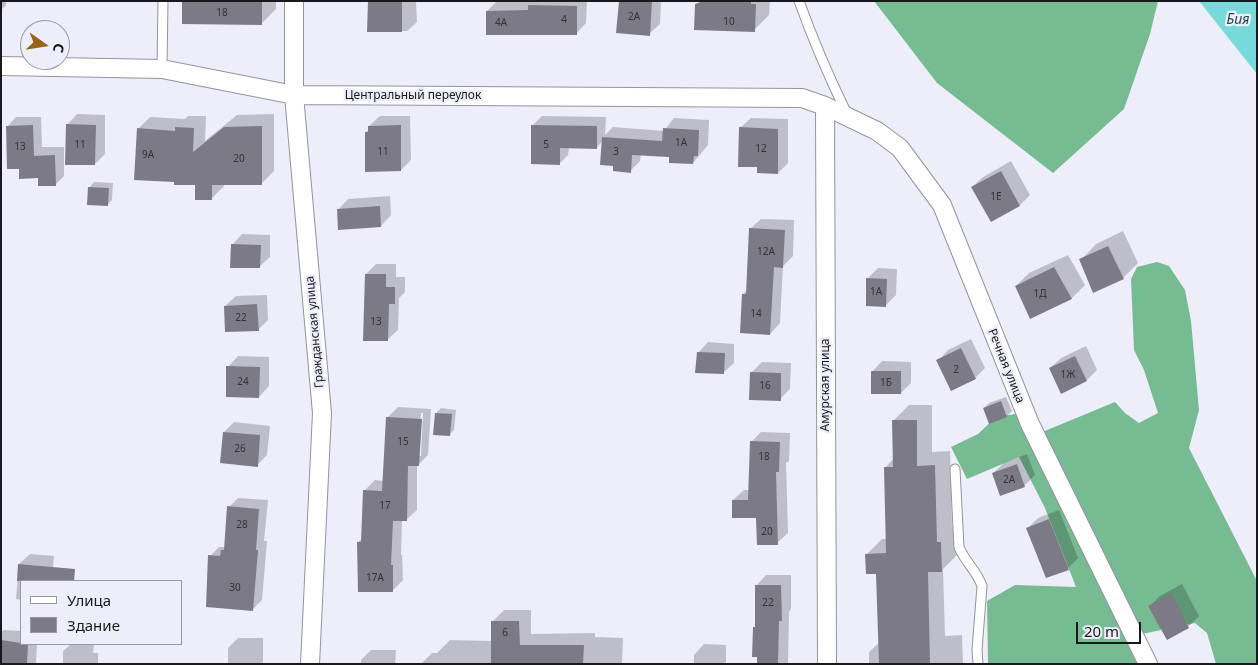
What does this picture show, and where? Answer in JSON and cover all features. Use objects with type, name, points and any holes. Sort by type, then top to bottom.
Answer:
[{"type":"street","name":"Гражданская улица","points":[[294,1],[294,95],[322,413],[310,664]]},
{"type":"street","name":"Центральный переулок","points":[[1,66],[162,69],[294,95],[802,98],[825,106]]},
{"type":"street","name":"Речная улица","points":[[825,106],[877,131],[900,148],[942,205],[1030,424],[1148,664]]},
{"type":"street","name":"Амурская улица","points":[[825,106],[827,664]]},
{"type":"lane","points":[[162,69],[163,1]]},
{"type":"lane","points":[[799,1],[822,62],[848,116]]},
{"type":"lane","points":[[955,469],[959,547],[962,556],[979,576],[982,586],[978,664]]},
{"type":"green space","points":[[874,1],[1158,1],[1150,34],[1124,109],[1053,173],[937,83]]},
{"type":"green space","points":[[1157,262],[1169,266],[1185,290],[1191,321],[1199,410],[1189,448],[1257,581],[1257,664],[1216,664],[1207,633],[1195,623],[1137,635],[1040,433],[1115,402],[1125,413],[1139,423],[1158,413],[1144,370],[1134,350],[1131,279],[1137,267]]},
{"type":"green space","points":[[1016,414],[1140,664],[988,664],[987,601],[1015,585],[1076,587],[1045,508],[1019,457],[967,479],[951,447],[978,434],[996,417]]},
{"type":"water","name":"Бия","points":[[1199,1],[1257,1],[1257,74]]},
{"type":"building","points":[[182,1],[262,1],[262,25],[182,24]]},
{"type":"building","points":[[368,1],[402,1],[402,32],[367,32]]},
{"type":"building","points":[[619,1],[652,1],[650,36],[616,33]]},
{"type":"building","points":[[704,1],[751,1],[751,4],[756,4],[755,32],[694,30],[695,4]]},
{"type":"building","points":[[528,5],[577,6],[577,35],[486,35],[486,11],[528,10]]},
{"type":"building","points":[[66,124],[96,125],[95,165],[65,165]]},
{"type":"building","points":[[33,125],[34,156],[55,155],[56,186],[38,186],[38,178],[19,179],[19,169],[7,169],[6,126]]},
{"type":"building","points":[[401,125],[401,171],[365,172],[365,132],[368,132],[368,126]]},
{"type":"building","points":[[531,125],[597,126],[597,149],[560,148],[560,165],[531,164]]},
{"type":"building","points":[[262,126],[262,185],[212,185],[212,200],[195,200],[195,185],[174,185],[174,182],[134,180],[137,128],[175,131],[175,127],[194,128],[193,152],[224,127]]},
{"type":"building","points":[[739,127],[778,129],[778,174],[757,173],[757,167],[738,167]]},
{"type":"building","points":[[663,128],[699,130],[698,156],[694,156],[693,164],[669,163],[669,157],[632,155],[631,173],[613,171],[613,166],[600,165],[602,137],[662,141]]},
{"type":"building","points":[[1001,171],[1020,206],[991,222],[971,187]]},
{"type":"building","points":[[88,187],[109,188],[108,206],[87,205]]},
{"type":"building","points":[[380,206],[381,227],[338,230],[337,209]]},
{"type":"building","points":[[749,228],[785,230],[783,268],[774,267],[770,335],[740,333],[742,294],[746,294]]},
{"type":"building","points":[[231,244],[261,245],[260,268],[230,268]]},
{"type":"building","points":[[1108,246],[1124,279],[1093,293],[1079,259]]},
{"type":"building","points":[[1054,267],[1072,299],[1030,319],[1015,286]]},
{"type":"building","points":[[365,274],[386,274],[386,287],[395,287],[395,304],[389,304],[388,341],[363,341]]},
{"type":"building","points":[[866,278],[887,279],[886,307],[866,306]]},
{"type":"building","points":[[257,304],[259,331],[225,332],[224,306]]},
{"type":"building","points":[[961,348],[976,379],[951,391],[936,360]]},
{"type":"building","points":[[697,352],[725,353],[724,374],[695,373]]},
{"type":"building","points":[[1075,356],[1087,381],[1061,394],[1049,368]]},
{"type":"building","points":[[226,366],[260,367],[259,398],[226,397]]},
{"type":"building","points":[[871,371],[901,371],[901,394],[871,394]]},
{"type":"building","points":[[750,372],[781,373],[781,401],[749,400]]},
{"type":"building","points":[[1001,401],[1007,417],[989,424],[983,408]]},
{"type":"building","points":[[435,413],[452,414],[450,436],[433,435]]},
{"type":"building","points":[[386,417],[422,419],[419,466],[408,466],[407,521],[393,521],[391,565],[393,565],[393,592],[358,592],[357,542],[361,542],[363,490],[382,491]]},
{"type":"building","points":[[892,420],[917,420],[917,466],[935,465],[937,542],[941,542],[942,572],[928,572],[930,664],[879,664],[876,574],[866,574],[865,554],[886,553],[884,467],[893,467]]},
{"type":"building","points":[[223,432],[260,435],[258,467],[220,463]]},
{"type":"building","points":[[750,441],[780,442],[779,472],[776,472],[778,545],[757,545],[756,518],[732,518],[732,500],[748,500]]},
{"type":"building","points":[[1017,464],[1025,487],[1000,496],[992,473]]},
{"type":"building","points":[[227,506],[259,509],[253,611],[206,607],[208,555],[220,556],[221,550],[224,550]]},
{"type":"building","points":[[1049,519],[1069,570],[1046,578],[1026,528]]},
{"type":"building","points":[[18,564],[75,569],[74,580],[17,581]]},
{"type":"building","points":[[755,585],[781,585],[782,621],[779,621],[778,664],[757,664],[757,657],[752,657],[753,627],[755,627]]},
{"type":"building","points":[[1171,593],[1189,628],[1167,640],[1148,606]]},
{"type":"building","points":[[491,621],[519,621],[520,645],[584,645],[583,664],[491,664]]},
{"type":"building","points":[[1,640],[28,645],[27,664],[1,664]]}]
